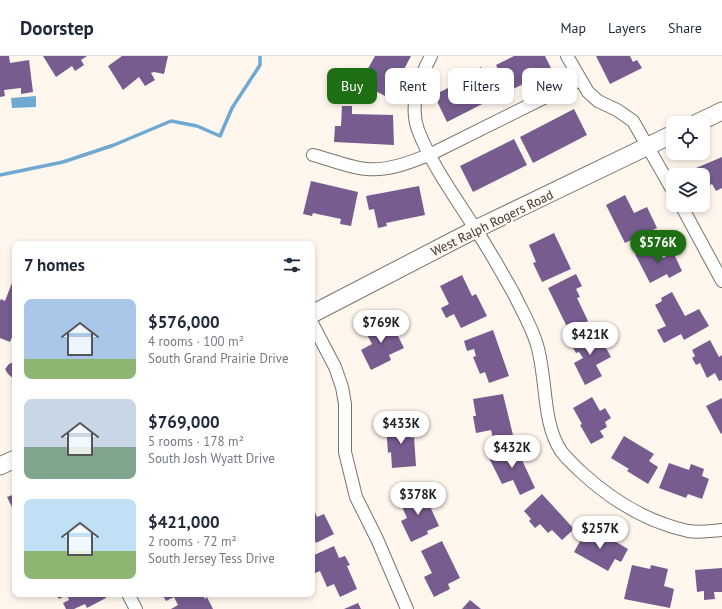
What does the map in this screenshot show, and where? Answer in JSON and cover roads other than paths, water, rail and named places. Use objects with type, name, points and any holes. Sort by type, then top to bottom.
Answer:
[{"type":"street","points":[[431,56],[421,75],[416,93],[415,115],[418,130],[447,186],[476,229],[528,322],[537,345],[553,434],[561,451],[593,483],[624,505],[658,522],[689,531],[722,530]]},
{"type":"street","points":[[567,56],[588,92],[598,101],[617,110],[633,121],[666,177]]},
{"type":"street","points":[[313,155],[367,169],[400,165],[431,154],[580,80]]},
{"type":"street","points":[[710,117],[722,111]]},
{"type":"street","name":"West Ralph Rogers Road","points":[[315,312],[476,229],[666,138]]},
{"type":"street","points":[[685,212],[722,281]]},
{"type":"street","points":[[315,328],[326,348],[342,387],[345,404],[345,452],[356,497],[377,539],[408,609]]},
{"type":"street","points":[[0,466],[12,460]]},
{"type":"street","points":[[130,597],[136,609]]},
{"type":"water","points":[[36,96],[36,107],[12,108],[11,98]]},
{"type":"waterway","points":[[0,175],[63,162],[114,145],[171,121],[197,126],[220,136],[232,108],[260,65],[260,56]]}]
